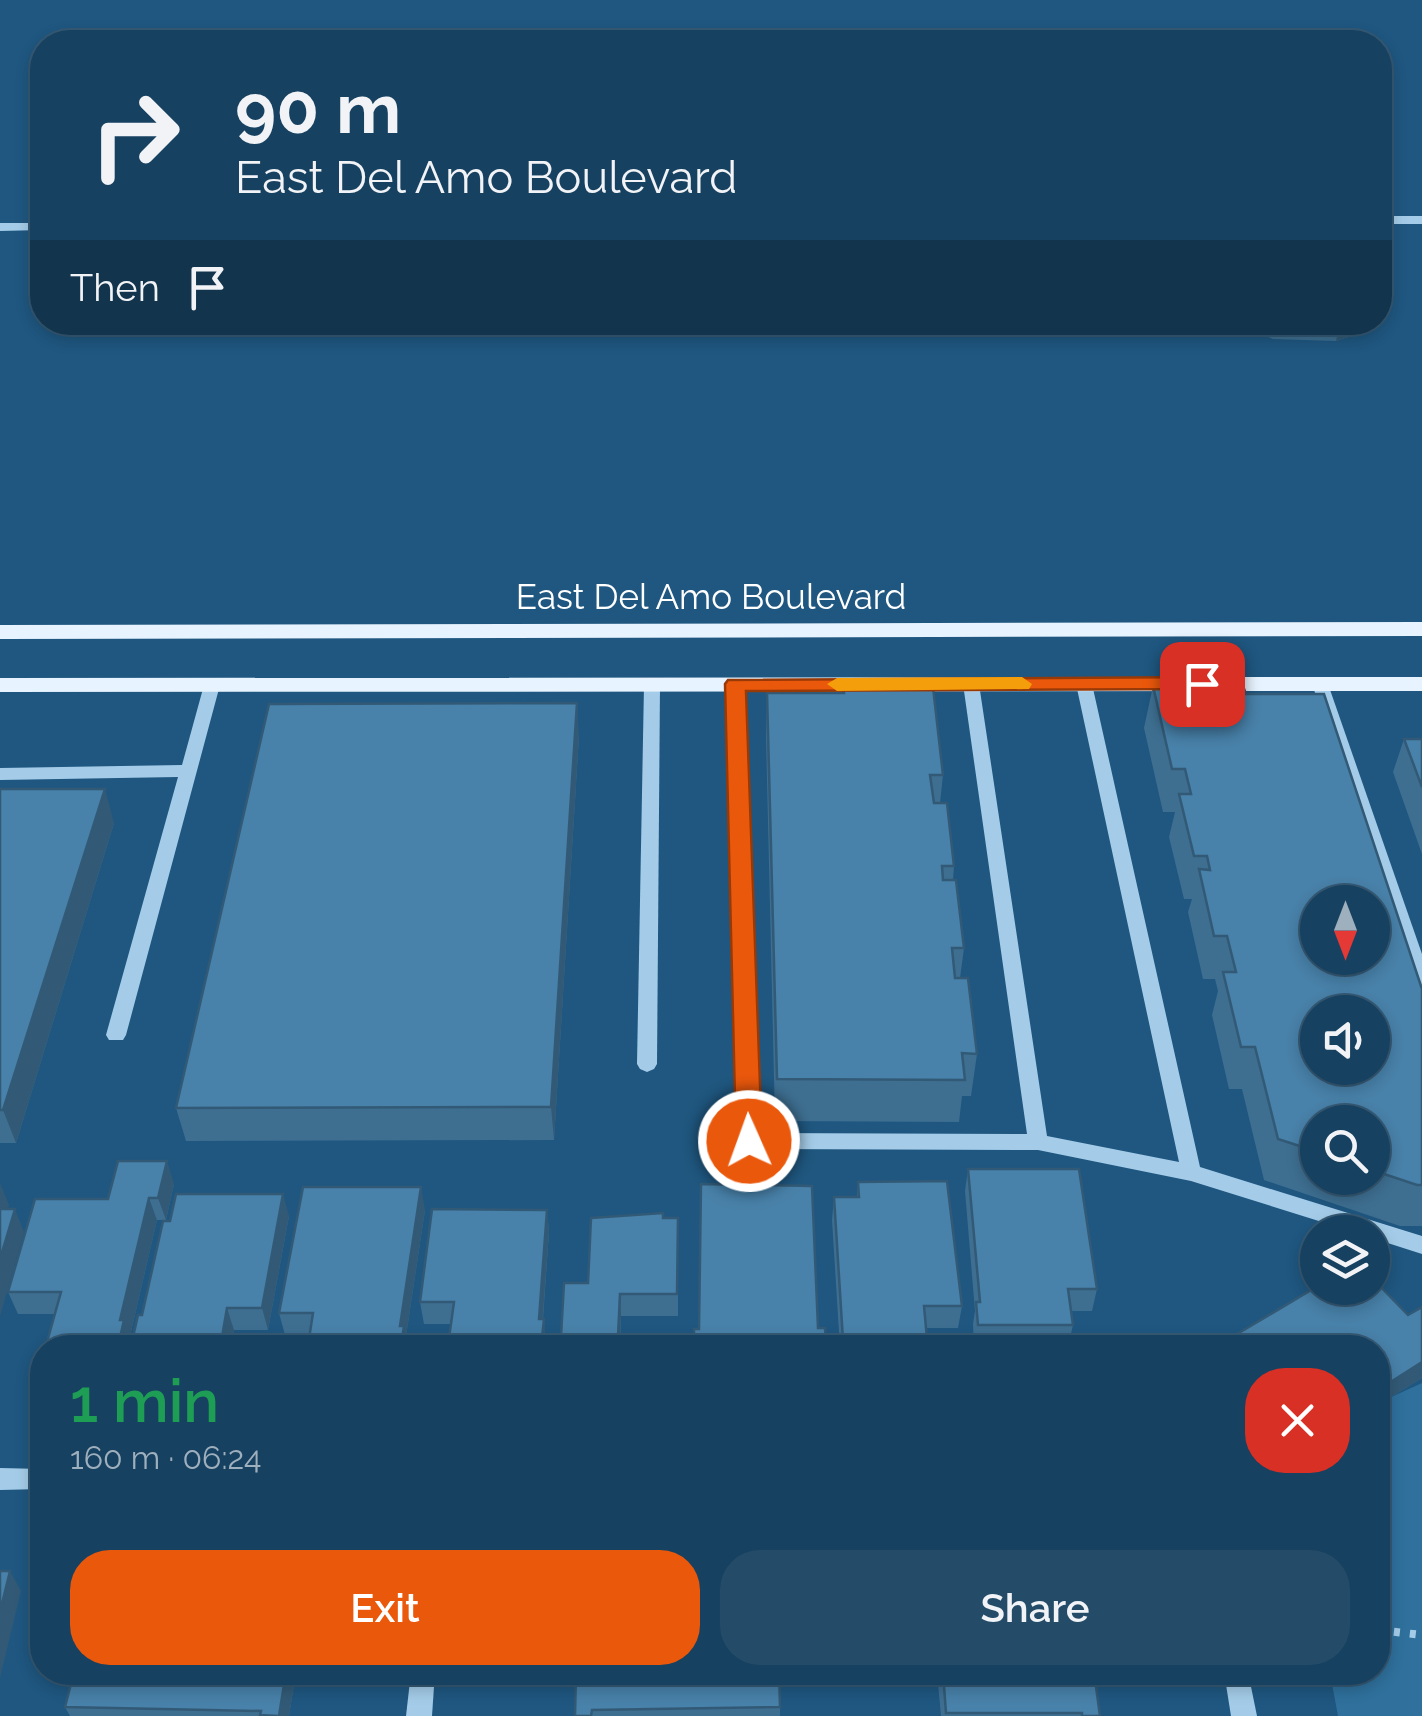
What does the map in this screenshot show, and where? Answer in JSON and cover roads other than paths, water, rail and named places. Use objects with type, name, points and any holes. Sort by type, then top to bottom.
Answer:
[{"type":"main road","name":"East Del Amo Boulevard","points":[[0,632],[1422,629]]},
{"type":"main road","points":[[0,685],[1422,684]]},
{"type":"street","points":[[1392,220],[1422,220]]},
{"type":"street","points":[[0,227],[30,227]]},
{"type":"street","points":[[116,1035],[212,684]]},
{"type":"street","points":[[647,1064],[652,684]]},
{"type":"street","points":[[736,684],[749,1141],[1038,1142],[1192,1173],[1422,1246]]},
{"type":"street","points":[[972,684],[1038,1142]]},
{"type":"street","points":[[1084,684],[1192,1173]]},
{"type":"street","points":[[1320,684],[1422,982]]},
{"type":"street","points":[[0,774],[188,770]]},
{"type":"street","points":[[0,1479],[30,1479]]},
{"type":"street","points":[[418,1716],[422,1685]]},
{"type":"street","points":[[1238,1685],[1244,1716]]}]
